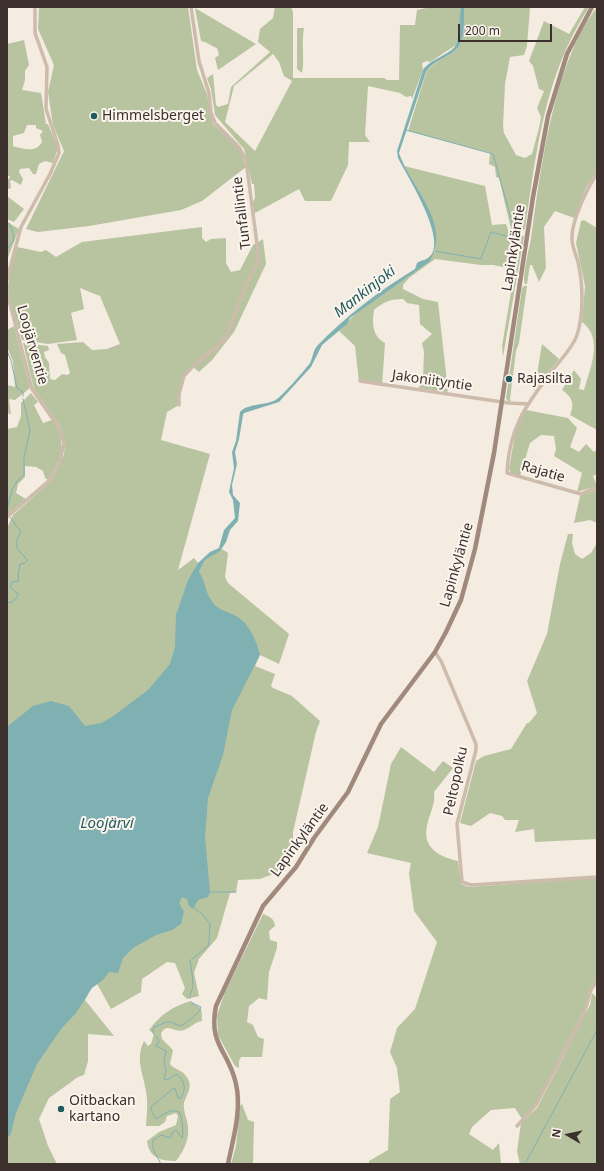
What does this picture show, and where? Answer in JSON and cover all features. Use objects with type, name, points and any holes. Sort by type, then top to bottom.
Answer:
[{"type":"main road","name":"Lapinkyläntie","points":[[228,1164],[236,1122],[237,1087],[234,1073],[218,1045],[213,1029],[214,1014],[220,995],[263,906],[296,867],[314,838],[343,800],[353,784],[381,724],[435,652],[456,611],[470,568],[484,505],[502,402],[533,197],[548,116],[567,54],[592,7]]},
{"type":"street","points":[[7,279],[21,227],[50,174],[59,153],[57,139],[50,125],[46,109],[47,67],[35,33],[35,7]]},
{"type":"street","name":"Tunfallintie","points":[[179,406],[179,394],[184,376],[200,360],[218,346],[227,335],[258,259],[246,160],[239,147],[215,123],[211,114],[209,93],[200,71],[191,7]]},
{"type":"street","points":[[528,404],[571,347],[577,334],[582,285],[573,245],[573,230],[591,183],[597,174]]},
{"type":"street","name":"Loojärventie","points":[[7,292],[32,389],[59,428],[64,444],[59,464],[51,479],[7,517]]},
{"type":"street","name":"Jakoniityntie","points":[[360,381],[502,402],[528,404]]},
{"type":"street","name":"Rajatie","points":[[528,404],[515,429],[507,473],[581,494],[597,487]]},
{"type":"street","name":"Peltopolku","points":[[435,652],[441,661],[476,744],[476,750],[457,824],[462,882],[470,885],[597,877]]},
{"type":"street","points":[[517,1126],[536,1105],[580,1023],[588,1006],[591,990],[597,981]]},
{"type":"green space","points":[[39,7],[188,7],[197,70],[207,94],[213,124],[240,148],[246,167],[202,201],[181,210],[89,226],[38,232],[26,229],[64,151],[53,125],[48,92],[54,65],[38,29]]},
{"type":"green space","points":[[275,7],[291,7],[293,12],[293,78],[384,78],[387,80],[399,80],[400,25],[415,25],[417,10],[431,7],[461,7],[459,37],[456,45],[430,62],[427,61],[422,63],[423,70],[412,99],[411,96],[406,97],[400,93],[368,86],[365,135],[370,142],[349,142],[348,165],[331,201],[305,201],[299,189],[255,213],[253,211],[253,202],[255,198],[254,184],[252,184],[244,149],[215,115],[211,89],[207,78],[213,74],[216,105],[218,107],[228,104],[231,87],[270,52],[258,42],[260,29],[273,18]],"holes":[[[273,54],[279,62],[284,76],[292,81],[255,151],[225,122],[234,86]]]},
{"type":"green space","points":[[464,7],[530,7],[527,46],[524,55],[510,57],[505,84],[503,126],[504,133],[516,155],[525,158],[532,154],[541,117],[537,108],[544,91],[539,89],[533,66],[529,61],[544,21],[569,34],[585,7],[589,7],[574,33],[552,87],[539,142],[525,229],[523,230],[511,229],[499,178],[496,177],[495,167],[489,164],[490,153],[408,131],[426,73],[434,64],[455,51],[461,42],[464,29]]},
{"type":"green space","points":[[597,7],[597,171],[586,188],[574,218],[555,211],[544,227],[546,268],[539,282],[532,265],[530,265],[527,284],[525,284],[525,269],[531,239],[539,181],[551,118],[559,87],[582,30]]},
{"type":"green space","points":[[195,8],[256,44],[218,70],[215,58],[219,55],[217,48],[201,41]]},
{"type":"green space","points":[[297,28],[304,28],[302,73],[297,69]]},
{"type":"green space","points":[[24,40],[29,65],[25,71],[25,80],[22,90],[41,93],[46,124],[48,124],[58,148],[53,163],[45,161],[39,164],[36,174],[33,174],[29,168],[20,169],[19,172],[23,179],[21,185],[12,180],[10,181],[11,188],[8,189],[7,196],[7,179],[9,179],[10,176],[7,176],[7,44]],"holes":[[[27,125],[36,125],[36,128],[43,131],[40,135],[42,142],[36,148],[29,149],[13,146],[13,136],[24,133]]]},
{"type":"green space","points":[[404,166],[485,186],[492,225],[506,224],[509,232],[524,236],[503,357],[502,346],[514,274],[513,269],[493,265],[481,265],[435,259],[409,278],[403,285],[403,289],[423,299],[438,302],[448,391],[446,392],[419,388],[420,379],[423,378],[424,352],[422,343],[432,334],[420,324],[419,305],[407,303],[403,299],[399,299],[391,300],[374,310],[373,320],[375,333],[385,343],[382,386],[359,382],[355,346],[339,331],[357,312],[410,275],[435,251],[434,227],[431,216],[427,206]]},
{"type":"green space","points":[[7,196],[24,209],[14,222],[7,219]]},
{"type":"green space","points":[[584,220],[597,228],[597,430],[570,415],[572,401],[562,390],[574,370],[581,379],[579,389],[584,390],[594,354],[592,336],[589,329],[582,322],[585,286],[576,243],[581,221]]},
{"type":"green space","points":[[7,222],[19,229],[7,260]]},
{"type":"green space","points":[[202,227],[202,238],[206,242],[211,239],[226,238],[226,263],[231,272],[240,270],[253,245],[263,239],[266,264],[234,332],[212,360],[199,372],[193,367],[189,371],[182,384],[179,405],[167,412],[161,440],[210,454],[178,570],[194,558],[198,563],[195,571],[199,572],[205,560],[222,549],[228,553],[225,577],[228,583],[289,634],[279,664],[260,655],[255,666],[275,674],[271,686],[292,696],[320,721],[316,732],[293,832],[293,849],[281,871],[260,879],[238,880],[236,892],[230,893],[217,938],[199,959],[194,973],[199,996],[187,999],[182,994],[185,988],[175,963],[167,962],[142,979],[141,992],[111,1009],[97,984],[174,663],[163,679],[100,736],[25,714],[7,737],[7,528],[13,515],[53,479],[64,454],[65,443],[61,428],[34,389],[23,343],[48,346],[49,350],[44,352],[45,357],[49,363],[50,379],[55,380],[62,374],[68,375],[70,373],[65,355],[61,353],[57,344],[83,342],[92,350],[107,349],[120,344],[100,296],[80,288],[84,309],[71,313],[77,340],[48,344],[22,340],[11,305],[8,288],[9,274],[17,247],[41,252],[46,250],[56,257],[82,242]]},
{"type":"green space","points":[[527,286],[519,343],[516,351],[511,401],[508,401],[506,398],[522,288]]},
{"type":"green space","points":[[14,326],[30,388],[15,400],[9,399],[11,414],[7,413],[7,385],[15,387],[13,361],[7,347],[7,330]]},
{"type":"green space","points":[[542,344],[559,359],[534,391],[535,386]]},
{"type":"green space","points":[[31,393],[38,402],[34,405],[43,423],[52,420],[57,428],[61,443],[60,458],[48,480],[45,478],[43,471],[36,467],[25,466],[25,477],[18,484],[16,493],[26,499],[7,515],[7,429],[17,427],[21,416],[21,403]]},
{"type":"green space","points":[[526,410],[568,418],[577,428],[570,447],[579,452],[586,444],[594,452],[597,449],[597,474],[593,476],[597,486],[577,492],[582,473],[554,456],[556,449],[554,436],[541,435],[530,443],[520,476],[511,473],[509,469],[516,428]]},
{"type":"green space","points":[[597,489],[597,523],[590,520],[574,523],[580,496]]},
{"type":"green space","points":[[568,534],[573,534],[572,543],[575,554],[582,559],[591,553],[597,543],[597,839],[535,842],[534,829],[515,832],[519,820],[505,820],[502,816],[490,813],[471,826],[460,823],[476,761],[484,756],[511,749],[527,723],[529,723],[537,713],[527,681],[547,634],[560,564]]},
{"type":"green space","points":[[401,747],[434,772],[443,761],[453,768],[434,792],[434,801],[426,834],[430,846],[434,850],[445,857],[458,861],[461,884],[469,887],[597,878],[597,979],[590,989],[588,1003],[535,1105],[522,1119],[515,1108],[491,1110],[472,1127],[469,1134],[493,1150],[499,1143],[501,1164],[369,1164],[369,1161],[388,1150],[390,1099],[400,1092],[397,1068],[390,1052],[397,1028],[415,1009],[437,942],[414,911],[409,873],[411,863],[367,853],[378,827],[391,764]]},
{"type":"green space","points":[[263,914],[270,917],[274,921],[275,926],[269,931],[270,940],[277,942],[277,948],[269,972],[267,1000],[259,998],[249,1006],[247,1022],[253,1025],[258,1037],[264,1039],[262,1057],[241,1057],[239,1061],[239,1068],[235,1066],[218,1035],[217,1015],[225,992]]},
{"type":"green space","points":[[592,993],[597,998],[597,1164],[520,1164],[517,1151],[521,1123],[537,1108],[590,1005]]},
{"type":"green space","points":[[89,994],[85,1000],[114,1036],[88,1034],[88,1061],[84,1075],[78,1077],[49,1098],[39,1119],[48,1146],[57,1164],[7,1164],[7,1100],[35,1050]]},
{"type":"green space","points":[[191,1001],[201,1009],[202,1021],[180,1031],[166,1028],[161,1034],[162,1039],[173,1050],[170,1064],[186,1076],[190,1085],[184,1105],[188,1127],[188,1138],[176,1161],[165,1160],[153,1155],[148,1147],[147,1141],[159,1132],[176,1125],[178,1116],[176,1113],[167,1116],[165,1122],[159,1126],[146,1126],[147,1099],[140,1066],[140,1054],[144,1041],[148,1046],[151,1044],[154,1034],[149,1030],[158,1019],[173,1008]]},
{"type":"green space","points":[[242,1104],[248,1120],[254,1122],[253,1164],[231,1164],[236,1146],[240,1106]]},
{"type":"water","name":"Loojärvi","points":[[461,7],[464,7],[464,20],[461,42],[455,51],[434,64],[426,72],[399,153],[433,219],[436,233],[435,247],[430,261],[350,318],[347,324],[322,345],[311,367],[279,402],[244,413],[243,415],[235,452],[237,464],[232,485],[233,495],[240,503],[238,521],[230,530],[226,542],[220,551],[205,560],[199,572],[207,593],[217,607],[241,619],[249,628],[257,644],[260,655],[232,710],[223,755],[208,798],[205,837],[210,892],[208,897],[198,900],[193,909],[189,906],[187,899],[182,897],[179,903],[184,912],[181,924],[172,930],[156,935],[133,948],[123,958],[118,973],[109,972],[103,980],[92,988],[76,1013],[61,1029],[37,1064],[16,1113],[11,1133],[7,1139],[7,727],[33,706],[51,701],[69,706],[85,726],[101,723],[112,717],[148,690],[170,664],[175,647],[176,615],[188,580],[198,563],[210,552],[219,548],[224,530],[235,518],[233,500],[229,492],[234,468],[232,452],[236,441],[240,412],[247,407],[268,403],[277,399],[307,367],[317,346],[339,324],[363,304],[415,269],[417,263],[429,258],[432,254],[434,245],[433,233],[429,220],[416,191],[398,158],[397,151],[423,70],[426,66],[453,49],[456,45]]},
{"type":"waterway","points":[[406,130],[493,154],[514,229]]},
{"type":"waterway","points":[[7,249],[14,240],[9,223]]},
{"type":"waterway","points":[[435,251],[481,259],[491,232],[521,240]]},
{"type":"waterway","points":[[515,234],[516,238]]},
{"type":"waterway","points":[[7,351],[11,360],[17,388],[23,392],[23,396]]},
{"type":"waterway","points":[[7,509],[12,490],[17,481],[24,475],[24,458],[30,430],[23,399]]},
{"type":"waterway","points":[[7,603],[12,602],[17,598],[18,594],[10,587],[12,582],[19,581],[18,576],[20,564],[27,561],[17,549],[17,539],[21,532],[10,517]]},
{"type":"waterway","points":[[209,892],[236,892]]},
{"type":"waterway","points":[[190,998],[193,985],[190,961],[208,946],[210,924],[203,915],[193,907]]},
{"type":"waterway","points":[[161,1164],[153,1149],[153,1140],[161,1135],[170,1138],[172,1133],[176,1130],[182,1138],[182,1121],[179,1112],[175,1111],[167,1112],[156,1119],[151,1107],[174,1088],[178,1098],[180,1099],[184,1092],[184,1086],[182,1080],[177,1074],[167,1080],[164,1079],[166,1072],[164,1061],[166,1051],[156,1046],[159,1041],[153,1033],[153,1030],[154,1027],[168,1022],[181,1026],[184,1024],[193,1017],[201,1007],[192,1003]]},
{"type":"waterway","points":[[525,1164],[597,1030]]},
{"type":"place","name":"Himmelsberget","points":[[94,116]]},
{"type":"place","name":"Rajasilta","points":[[509,379]]},
{"type":"place","name":"Oitbackan kartano","points":[[61,1109]]},
{"type":"water label","name":"Mankinjoki","points":[[365,292]]}]
